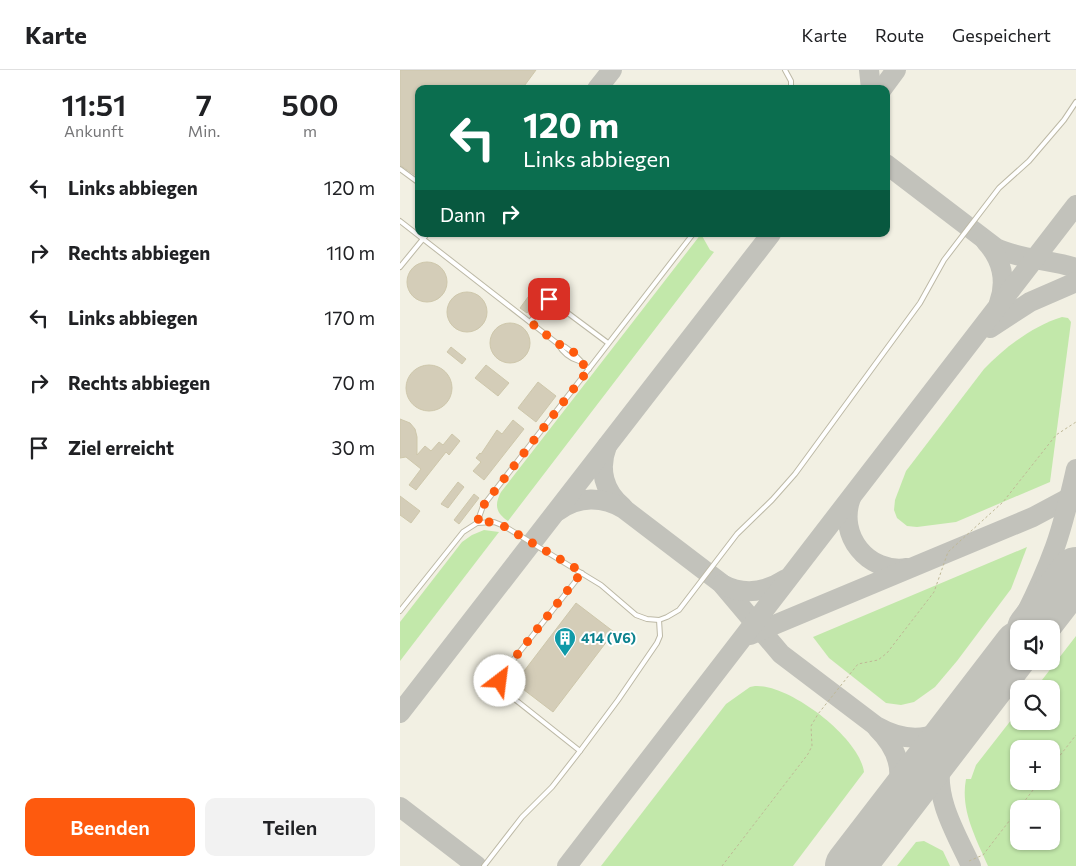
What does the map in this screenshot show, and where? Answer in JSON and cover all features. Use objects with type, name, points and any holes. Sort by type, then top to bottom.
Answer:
[{"type":"lane","points":[[785,70],[791,81],[790,85]]},
{"type":"lane","points":[[400,611],[463,532],[477,523],[489,522],[500,524],[582,572],[609,591],[636,615],[647,619],[659,620],[668,617],[678,610],[737,534],[772,500],[795,474],[920,303],[944,260],[998,188],[1029,160],[1064,120],[1076,102]]},
{"type":"lane","points":[[400,169],[415,180]]},
{"type":"lane","points":[[400,221],[415,233]]},
{"type":"lane","points":[[420,237],[558,344],[565,346],[576,354],[579,361],[589,369]]},
{"type":"lane","points":[[477,523],[483,506],[691,237]]},
{"type":"lane","points":[[400,267],[422,239]]},
{"type":"lane","points":[[530,322],[549,299],[608,343]]},
{"type":"lane","points":[[580,751],[506,693],[500,681],[506,669],[582,572]]},
{"type":"lane","points":[[484,866],[522,817],[552,787],[618,700],[657,643],[660,636],[659,620]]},
{"type":"path","points":[[722,866],[808,754],[812,746],[811,726],[849,674],[858,664],[878,660],[887,653],[934,592],[948,552],[1002,502],[1056,435],[1076,422]]},
{"type":"path","points":[[1060,754],[1076,734]]},
{"type":"path","points":[[969,862],[983,855],[1033,790]]},
{"type":"green space","points":[[699,237],[703,237],[710,250],[714,252],[508,521],[497,508],[497,501],[501,492]]},
{"type":"green space","points":[[1062,317],[1068,318],[1071,322],[1050,482],[956,522],[917,527],[907,526],[897,518],[894,510],[895,500],[906,471],[992,361],[1010,345],[1030,332]]},
{"type":"green space","points":[[484,530],[499,532],[400,661],[400,622],[462,542]]},
{"type":"green space","points":[[1027,547],[1011,589],[935,687],[914,702],[901,705],[886,703],[829,658],[813,637]]},
{"type":"green space","points":[[1076,636],[1076,866],[988,866],[970,824],[965,802],[966,779],[971,779],[976,765],[1010,722],[1010,730],[1060,730],[1060,680],[1042,680],[1050,670],[1060,670],[1060,657]]},
{"type":"green space","points":[[750,687],[769,688],[786,694],[820,715],[850,744],[859,758],[864,772],[793,866],[601,866],[726,704]]},
{"type":"green space","points":[[924,841],[943,851],[950,866],[897,866],[916,842]]},
{"type":"building","points":[[400,70],[536,70],[525,85],[415,85],[415,175],[400,165]]},
{"type":"building","points":[[427,262],[441,268],[447,282],[441,296],[427,302],[413,296],[407,282],[413,268]]},
{"type":"building","points":[[467,292],[481,298],[487,312],[481,326],[467,332],[453,326],[447,312],[453,298]]},
{"type":"building","points":[[531,293],[538,299],[527,313],[520,308]]},
{"type":"building","points":[[510,323],[524,329],[530,343],[524,357],[510,363],[496,357],[490,343],[496,329]]},
{"type":"building","points":[[451,347],[466,359],[462,364],[447,352]]},
{"type":"building","points":[[424,365],[434,365],[448,375],[452,388],[448,401],[442,407],[434,411],[424,411],[410,401],[406,393],[406,383],[416,369]]},
{"type":"building","points":[[486,365],[509,383],[498,396],[475,378]]},
{"type":"building","points":[[538,382],[556,396],[536,422],[518,408]]},
{"type":"building","points":[[400,419],[410,423],[415,429],[417,455],[425,446],[431,451],[439,442],[443,445],[452,434],[460,441],[449,455],[446,452],[416,490],[409,485],[421,469],[406,457],[400,458]]},
{"type":"building","points":[[513,420],[524,429],[484,480],[473,471],[481,462],[476,458],[481,454],[497,430],[502,434]]},
{"type":"building","points":[[458,482],[464,487],[448,508],[441,504]]},
{"type":"building","points":[[474,494],[479,498],[459,524],[454,520]]},
{"type":"building","points":[[400,496],[420,511],[411,523],[400,515]]},
{"type":"building","name":"414 (V6)","points":[[576,603],[614,632],[553,712],[515,683]]},
{"type":"taxiway","points":[[600,85],[612,70]]},
{"type":"taxiway","points":[[869,70],[871,85]]},
{"type":"taxiway","points":[[885,85],[896,70]]},
{"type":"taxiway","points":[[890,167],[996,248],[1015,255],[1076,268]]},
{"type":"taxiway","points":[[567,866],[1076,205]]},
{"type":"taxiway","points":[[400,713],[769,237]]},
{"type":"taxiway","points":[[986,242],[996,256],[1002,271],[1003,287],[999,303]]},
{"type":"taxiway","points":[[990,328],[1030,302],[1076,282]]},
{"type":"taxiway","points":[[607,446],[603,463],[607,487],[616,501],[623,507]]},
{"type":"taxiway","points":[[976,702],[1019,626],[1047,567],[1067,508],[1076,469]]},
{"type":"taxiway","points":[[750,635],[1033,517],[1076,494]]},
{"type":"taxiway","points":[[851,498],[848,525],[852,538],[859,549],[868,558],[880,565],[893,568],[907,568]]},
{"type":"taxiway","points":[[558,511],[582,500],[599,500],[624,509],[721,583],[781,654],[876,726],[890,733],[915,738],[938,733],[949,727],[972,708]]},
{"type":"taxiway","points":[[722,584],[738,590],[755,591],[771,587],[786,579]]},
{"type":"taxiway","points":[[958,725],[942,758],[941,790],[948,816],[971,866]]},
{"type":"taxiway","points":[[877,728],[895,753],[899,766],[897,791],[878,830]]},
{"type":"taxiway","points":[[400,807],[477,866]]},
{"type":"runway","points":[[1039,620],[1076,572]]},
{"type":"runway","points":[[850,866],[1010,658]]},
{"type":"place","name":"414 (V6)","points":[[565,657]]},
{"type":"route","points":[[500,681],[501,676],[542,621],[582,572],[500,524],[494,522],[477,523],[483,506],[589,369],[579,361],[576,354],[565,346],[558,344],[530,322],[549,299]]}]
